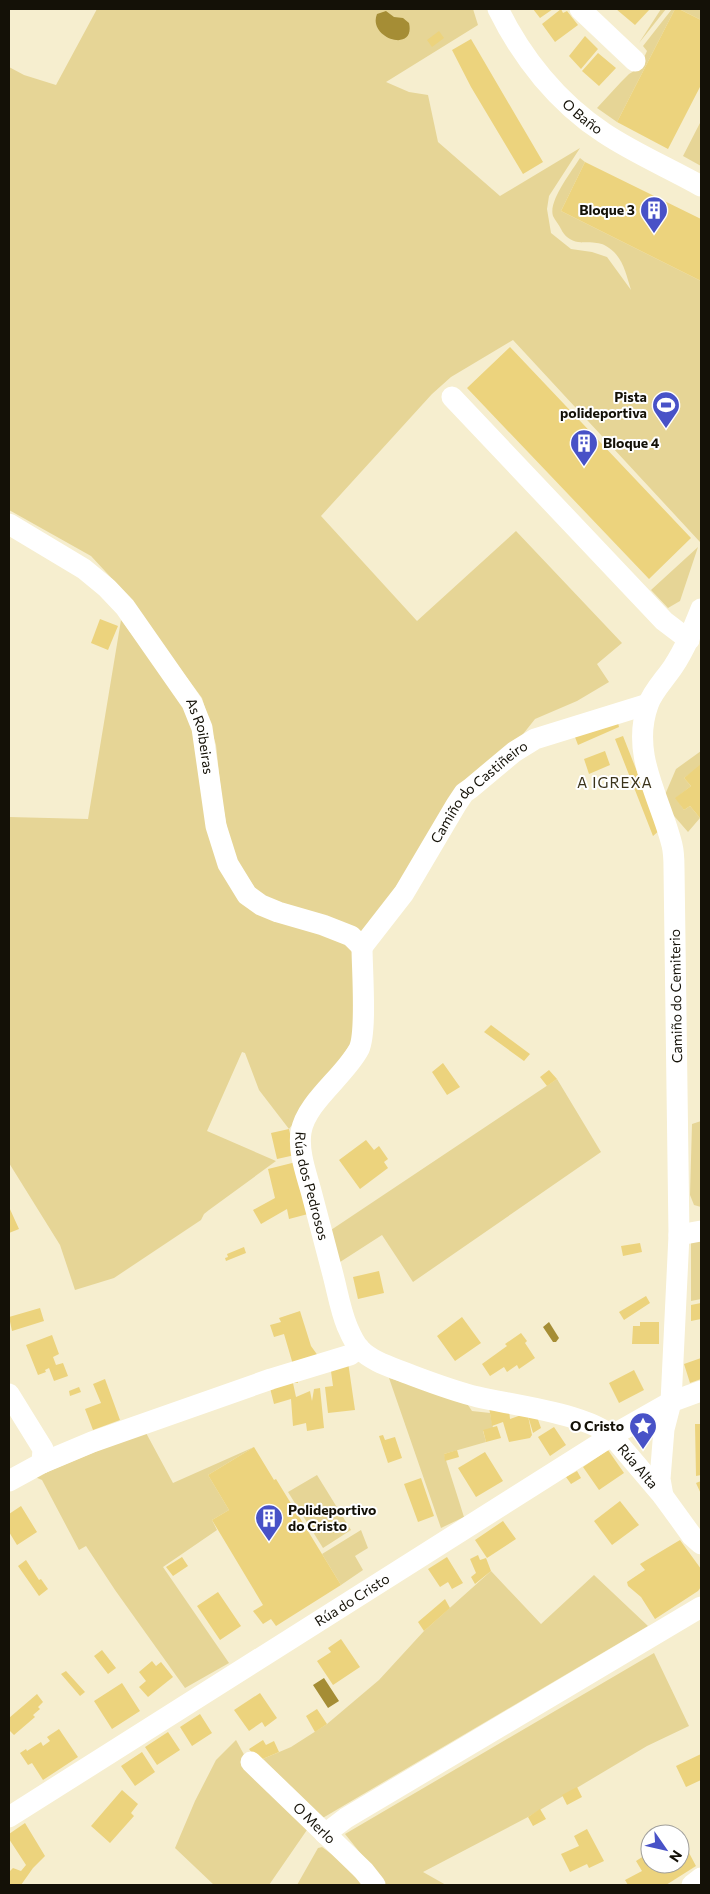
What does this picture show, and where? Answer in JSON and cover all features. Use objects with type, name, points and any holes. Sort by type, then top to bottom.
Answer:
[{"type":"street","name":"O Baño","points":[[498,9],[520,47],[536,69],[560,98],[577,113],[604,133],[701,186]]},
{"type":"street","points":[[580,9],[635,61]]},
{"type":"street","points":[[452,397],[664,621],[689,640]]},
{"type":"street","name":"As Roibeiras","points":[[9,524],[84,569],[107,588],[125,607],[192,703],[202,728],[216,826],[228,864],[247,894],[261,905],[278,912],[323,925],[351,936],[362,947]]},
{"type":"street","name":"Camiño do Cemiterio","points":[[671,1402],[679,1235],[674,868],[672,846],[648,778],[643,755],[642,730],[648,704],[689,640],[701,609]]},
{"type":"street","name":"Camiño do Castiñeiro","points":[[362,947],[404,893],[464,793],[514,752],[535,739],[648,704]]},
{"type":"street","name":"Rúa dos Pedrosos","points":[[362,947],[363,1008],[360,1047],[347,1067],[311,1110],[301,1131],[301,1149],[321,1231],[347,1324],[359,1348],[373,1359],[438,1385],[477,1397],[584,1421],[613,1435]]},
{"type":"street","points":[[679,1235],[701,1231]]},
{"type":"street","points":[[9,1481],[42,1463],[92,1442],[271,1379],[350,1355],[359,1348]]},
{"type":"street","name":"Rúa do Cristo","points":[[9,1817],[613,1435],[671,1402],[701,1391]]},
{"type":"street","points":[[9,1394],[43,1449],[42,1463]]},
{"type":"street","name":"Rúa Alta","points":[[663,1496],[660,1479],[664,1429],[671,1402]]},
{"type":"street","name":"Rúa Alta","points":[[613,1435],[618,1444],[663,1496],[692,1536],[701,1544]]},
{"type":"street","points":[[324,1834],[355,1813],[701,1607]]},
{"type":"street","name":"O Merlo","points":[[251,1762],[364,1871],[374,1885]]},
{"type":"street","points":[[692,1885],[701,1878]]},
{"type":"shaded area","points":[[97,9],[473,9],[478,25],[386,82],[409,92],[428,95],[438,142],[500,196],[580,148],[549,196],[547,209],[551,233],[571,249],[592,252],[607,257],[631,290],[623,265],[614,252],[605,245],[578,242],[570,239],[564,234],[553,216],[552,210],[557,194],[580,158],[585,162],[561,211],[701,281],[700,542],[513,340],[451,377],[432,394],[321,516],[417,621],[516,531],[622,643],[597,664],[609,682],[577,701],[535,719],[516,743],[438,823],[364,935],[259,894],[239,864],[230,843],[222,801],[216,745],[202,698],[118,585],[91,556],[9,510],[9,67],[24,75],[56,85]]},
{"type":"shaded area","points":[[661,9],[666,9],[639,43]]},
{"type":"shaded area","points":[[672,9],[675,9],[617,122],[597,108],[629,74],[639,68],[647,51],[643,46]]},
{"type":"shaded area","points":[[679,9],[701,9],[701,20]]},
{"type":"shaded area","points":[[386,11],[394,17],[403,18],[409,23],[409,32],[406,38],[392,39],[385,36],[379,30],[376,23],[377,14]]},
{"type":"shaded area","points":[[701,121],[701,166],[683,156]]},
{"type":"shaded area","points":[[698,547],[680,601],[668,608],[651,590]]},
{"type":"shaded area","points":[[121,620],[185,705],[196,739],[221,869],[354,949],[355,1037],[321,1087],[289,1129],[259,1090],[245,1053],[242,1052],[207,1131],[276,1161],[209,1210],[201,1220],[114,1278],[75,1290],[60,1245],[9,1163],[9,817],[88,819]]},
{"type":"shaded area","points":[[701,751],[701,766],[684,778],[691,786],[676,798],[684,810],[690,806],[700,818],[688,832],[668,809],[664,797],[676,769]]},
{"type":"shaded area","points":[[557,1079],[601,1152],[413,1282],[382,1235],[337,1264],[328,1232]]},
{"type":"shaded area","points":[[701,1121],[701,1207],[694,1205],[690,1195],[692,1124]]},
{"type":"shaded area","points":[[701,1239],[701,1299],[691,1301],[691,1240]]},
{"type":"shaded area","points":[[549,1322],[559,1338],[556,1342],[553,1342],[543,1327]]},
{"type":"shaded area","points":[[389,1378],[466,1402],[472,1411],[490,1413],[493,1428],[483,1431],[486,1442],[444,1454],[464,1517],[441,1528]]},
{"type":"shaded area","points":[[145,1431],[173,1483],[254,1447],[208,1475],[229,1510],[212,1520],[217,1530],[163,1567],[229,1663],[185,1688],[86,1546],[79,1550],[42,1480],[35,1477]]},
{"type":"shaded area","points":[[317,1475],[351,1530],[323,1548],[288,1492]]},
{"type":"shaded area","points":[[361,1530],[368,1548],[355,1556],[363,1570],[341,1585],[322,1554]]},
{"type":"shaded area","points":[[491,1571],[541,1624],[594,1575],[648,1626],[321,1819],[258,1761],[291,1747],[327,1724],[379,1680],[424,1631]]},
{"type":"shaded area","points":[[654,1653],[689,1726],[647,1746],[528,1817],[423,1872],[446,1885],[386,1885],[345,1834]]},
{"type":"shaded area","points":[[324,1678],[339,1701],[328,1708],[313,1685]]},
{"type":"shaded area","points":[[236,1740],[257,1778],[309,1827],[269,1885],[214,1885],[175,1848],[195,1801],[216,1760]]},
{"type":"shaded area","points":[[322,1847],[341,1861],[362,1885],[297,1885],[318,1848]]},
{"type":"building","points":[[533,9],[553,9],[540,18]]},
{"type":"building","points":[[561,9],[563,13],[567,11],[578,25],[555,42],[542,24]]},
{"type":"building","points":[[616,9],[650,9],[635,25]]},
{"type":"building","points":[[675,9],[679,9],[701,20],[701,85],[668,149],[617,122]]},
{"type":"building","points":[[439,31],[444,38],[432,47],[427,40]]},
{"type":"building","points":[[585,36],[598,49],[581,69],[569,56]]},
{"type":"building","points":[[471,39],[543,162],[523,174],[471,87],[452,50]]},
{"type":"building","points":[[598,53],[616,68],[599,86],[582,71]]},
{"type":"building","name":"Bloque 3","points":[[585,162],[701,219],[701,281],[561,211]]},
{"type":"building","name":"Bloque 4","points":[[510,347],[691,538],[649,579],[467,388]]},
{"type":"building","points":[[100,619],[118,626],[108,650],[91,643]]},
{"type":"building","points":[[617,719],[619,727],[578,745],[573,732]]},
{"type":"building","points":[[623,736],[660,830],[653,836],[615,739]]},
{"type":"building","points":[[605,751],[610,765],[589,774],[584,759]]},
{"type":"building","points":[[701,764],[700,818],[690,806],[684,810],[675,798],[691,786],[684,778]]},
{"type":"building","points":[[491,1025],[530,1054],[524,1061],[484,1032]]},
{"type":"building","points":[[443,1063],[460,1087],[447,1095],[432,1072]]},
{"type":"building","points":[[549,1070],[557,1079],[547,1086],[540,1077]]},
{"type":"building","points":[[289,1129],[295,1155],[277,1159],[271,1133]]},
{"type":"building","points":[[366,1140],[374,1150],[379,1146],[388,1159],[384,1162],[388,1168],[360,1189],[339,1160]]},
{"type":"building","points":[[296,1162],[308,1214],[289,1219],[287,1209],[261,1224],[253,1210],[275,1198],[268,1169]]},
{"type":"building","points":[[9,1207],[19,1229],[9,1233]]},
{"type":"building","points":[[640,1243],[642,1252],[623,1256],[621,1246]]},
{"type":"building","points":[[244,1247],[246,1253],[226,1261],[227,1254]]},
{"type":"building","points":[[379,1271],[384,1293],[358,1299],[353,1277]]},
{"type":"building","points":[[646,1296],[650,1303],[624,1320],[619,1312]]},
{"type":"building","points":[[701,1303],[701,1319],[691,1321],[691,1305]]},
{"type":"building","points":[[40,1308],[44,1321],[12,1331],[9,1317]]},
{"type":"building","points":[[300,1311],[311,1346],[321,1360],[294,1368],[284,1334],[274,1337],[270,1325],[281,1322],[279,1318]]},
{"type":"building","points":[[462,1317],[481,1343],[455,1361],[437,1336]]},
{"type":"building","points":[[640,1322],[659,1322],[659,1344],[632,1344],[633,1326],[640,1326]]},
{"type":"building","points":[[521,1333],[535,1358],[519,1369],[517,1365],[507,1372],[504,1367],[490,1376],[482,1364]]},
{"type":"building","points":[[52,1335],[59,1354],[53,1357],[56,1365],[63,1363],[68,1376],[54,1381],[49,1368],[45,1370],[46,1372],[38,1375],[26,1345]]},
{"type":"building","points":[[701,1358],[701,1379],[690,1383],[684,1364]]},
{"type":"building","points":[[348,1362],[355,1410],[328,1413],[325,1387],[333,1386],[330,1364]]},
{"type":"building","points":[[634,1370],[644,1390],[619,1403],[609,1383]]},
{"type":"building","points":[[297,1377],[298,1383],[293,1383],[296,1397],[310,1391],[312,1401],[314,1389],[320,1388],[324,1428],[307,1431],[306,1423],[293,1426],[291,1399],[274,1404],[269,1384]]},
{"type":"building","points":[[105,1379],[120,1420],[93,1430],[85,1409],[101,1403],[93,1384]]},
{"type":"building","points":[[79,1387],[81,1392],[70,1396],[69,1391]]},
{"type":"building","points":[[489,1407],[509,1410],[510,1419],[527,1413],[536,1414],[541,1428],[533,1433],[528,1416],[532,1435],[530,1438],[509,1442],[503,1422],[492,1426]]},
{"type":"building","points":[[700,1420],[701,1475],[696,1476],[695,1424],[700,1424]]},
{"type":"building","points":[[497,1426],[501,1438],[486,1442],[483,1430]]},
{"type":"building","points":[[554,1427],[566,1445],[550,1456],[538,1437]]},
{"type":"building","points":[[383,1435],[385,1440],[395,1437],[402,1458],[388,1463],[379,1436]]},
{"type":"building","name":"Polideportivo do Cristo","points":[[254,1447],[274,1480],[276,1479],[341,1585],[276,1626],[271,1619],[263,1624],[253,1611],[263,1605],[212,1520],[229,1510],[208,1475]]},
{"type":"building","points":[[457,1450],[459,1457],[445,1461],[444,1454]]},
{"type":"building","points":[[608,1450],[624,1473],[599,1490],[583,1467]]},
{"type":"building","points":[[485,1452],[503,1481],[476,1497],[458,1468]]},
{"type":"building","points":[[577,1471],[581,1478],[571,1484],[566,1477]]},
{"type":"building","points":[[421,1478],[434,1516],[418,1522],[404,1484]]},
{"type":"building","points":[[701,1481],[701,1494],[696,1483]]},
{"type":"building","points":[[620,1501],[639,1525],[612,1545],[594,1521]]},
{"type":"building","points":[[21,1506],[37,1532],[17,1545],[9,1532],[9,1514]]},
{"type":"building","points":[[503,1521],[516,1539],[487,1558],[475,1540]]},
{"type":"building","points":[[680,1540],[701,1569],[701,1587],[698,1591],[655,1619],[641,1597],[628,1586],[627,1582],[645,1570],[640,1564]]},
{"type":"building","points":[[478,1555],[480,1560],[486,1558],[491,1571],[475,1584],[471,1577],[476,1573],[470,1559]]},
{"type":"building","points":[[182,1557],[188,1566],[173,1576],[166,1567]]},
{"type":"building","points":[[447,1557],[463,1583],[452,1589],[448,1582],[440,1587],[428,1569]]},
{"type":"building","points":[[26,1560],[39,1580],[41,1579],[48,1589],[39,1596],[18,1566]]},
{"type":"building","points":[[218,1592],[241,1626],[220,1640],[197,1606]]},
{"type":"building","points":[[445,1599],[450,1608],[424,1631],[418,1622]]},
{"type":"building","points":[[341,1639],[360,1667],[333,1685],[317,1661],[331,1652],[328,1648]]},
{"type":"building","points":[[102,1650],[116,1668],[108,1674],[94,1656]]},
{"type":"building","points":[[152,1661],[156,1666],[161,1662],[173,1677],[148,1697],[139,1687],[146,1681],[139,1672]]},
{"type":"building","points":[[66,1671],[85,1692],[80,1696],[61,1674]]},
{"type":"building","points":[[122,1683],[140,1711],[112,1729],[94,1701]]},
{"type":"building","points":[[260,1693],[277,1718],[265,1727],[262,1722],[249,1731],[234,1710]]},
{"type":"building","points":[[37,1694],[43,1702],[38,1707],[40,1709],[33,1715],[35,1717],[14,1735],[9,1730],[9,1718]]},
{"type":"building","points":[[317,1709],[327,1724],[315,1732],[306,1716]]},
{"type":"building","points":[[200,1714],[212,1733],[192,1746],[180,1727]]},
{"type":"building","points":[[59,1729],[78,1757],[43,1780],[32,1763],[28,1765],[20,1753],[41,1742],[43,1746],[50,1741],[47,1737]]},
{"type":"building","points":[[168,1732],[180,1750],[157,1765],[145,1747]]},
{"type":"building","points":[[263,1740],[266,1745],[274,1741],[279,1752],[258,1761],[249,1749]]},
{"type":"building","points":[[142,1752],[155,1772],[135,1786],[121,1766]]},
{"type":"building","points":[[701,1754],[701,1780],[686,1787],[676,1766]]},
{"type":"building","points":[[577,1787],[582,1797],[567,1805],[562,1795]]},
{"type":"building","points":[[122,1790],[138,1804],[131,1813],[134,1816],[110,1843],[91,1826]]},
{"type":"building","points":[[540,1809],[546,1819],[533,1826],[528,1817]]},
{"type":"building","points":[[25,1823],[45,1856],[33,1868],[21,1885],[9,1885],[9,1872],[13,1868],[21,1871],[26,1865],[9,1839],[9,1834]]},
{"type":"building","points":[[587,1829],[604,1861],[589,1868],[587,1864],[570,1872],[561,1854],[579,1846],[574,1836]]},
{"type":"building","points":[[690,1855],[696,1866],[690,1870]]},
{"type":"building","points":[[640,1858],[640,1868],[636,1861]]},
{"type":"building","points":[[640,1872],[640,1874],[683,1874],[666,1885],[628,1885],[625,1880]]},
{"type":"place","name":"Bloque 3","points":[[654,234]]},
{"type":"place","name":"Pista polideportiva","points":[[666,429]]},
{"type":"place","name":"Bloque 4","points":[[584,467]]},
{"type":"place","name":"O Cristo","points":[[643,1450]]},
{"type":"place","name":"Polideportivo do Cristo","points":[[269,1542]]},
{"type":"district","name":"A IGREXA","points":[[615,783]]}]
